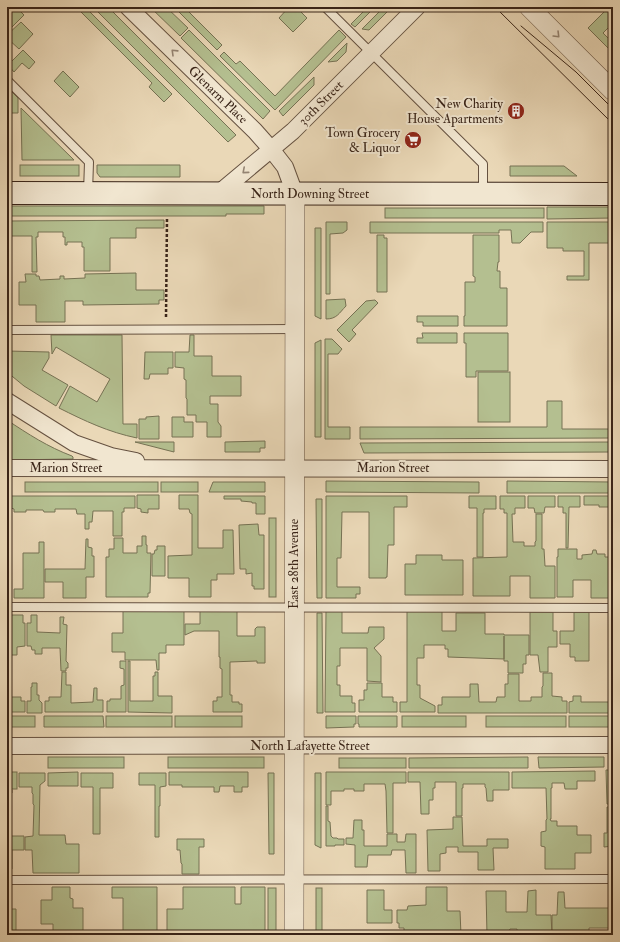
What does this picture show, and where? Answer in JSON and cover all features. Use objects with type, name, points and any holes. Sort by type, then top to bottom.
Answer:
[{"type":"main road","name":"North Downing Street","points":[[7,193],[613,194]]},
{"type":"street","name":"Glenarm Place","points":[[128,7],[255,131],[271,149],[285,167],[294,194]]},
{"type":"street","name":"30th Street","points":[[219,193],[292,131],[418,7]]},
{"type":"street","points":[[529,7],[613,91]]},
{"type":"street","name":"East 28th Avenue","points":[[294,194],[294,935]]},
{"type":"street","name":"Marion Street","points":[[7,402],[74,443],[111,456],[172,468]]},
{"type":"street","name":"Marion Street","points":[[7,468],[613,469]]},
{"type":"street","name":"North Lafayette Street","points":[[7,746],[613,745]]},
{"type":"lane","points":[[326,7],[483,164],[483,194]]},
{"type":"lane","points":[[7,80],[89,162],[88,193]]},
{"type":"lane","points":[[7,330],[294,329]]},
{"type":"lane","points":[[7,607],[613,608]]},
{"type":"lane","points":[[7,880],[613,879]]},
{"type":"path","points":[[166,329],[167,218]]},
{"type":"green space","points":[[9,7],[16,7],[24,15],[7,32],[7,9]]},
{"type":"green space","points":[[76,7],[85,7],[172,94],[164,102],[149,87],[152,83]]},
{"type":"green space","points":[[93,7],[108,7],[236,135],[228,142]]},
{"type":"green space","points":[[150,7],[166,7],[188,28],[180,36]]},
{"type":"green space","points":[[174,7],[184,7],[222,45],[217,50]]},
{"type":"green space","points":[[289,7],[296,7],[307,18],[293,32],[279,18]]},
{"type":"green space","points":[[368,7],[375,7],[355,27],[351,24]]},
{"type":"green space","points":[[384,7],[392,7],[369,30],[362,29]]},
{"type":"green space","points":[[609,7],[613,7],[613,23],[603,33],[613,43],[613,53],[588,28]]},
{"type":"green space","points":[[21,22],[33,34],[19,49],[7,38],[7,35]]},
{"type":"green space","points":[[189,30],[270,111],[263,119],[181,38]]},
{"type":"green space","points":[[339,30],[346,37],[275,110],[220,56],[224,52],[236,64],[240,61],[275,96]]},
{"type":"green space","points":[[347,43],[346,52],[337,61],[328,62]]},
{"type":"green space","points":[[23,50],[35,62],[29,69],[22,63],[14,72],[8,65]]},
{"type":"green space","points":[[63,71],[79,87],[70,97],[54,81]]},
{"type":"green space","points":[[314,77],[314,85],[283,116],[279,111]]},
{"type":"green space","points":[[7,87],[18,98],[18,113],[10,113],[10,105],[7,105]]},
{"type":"green space","points":[[21,108],[74,160],[22,160]]},
{"type":"green space","points":[[20,165],[79,165],[79,176],[20,176]]},
{"type":"green space","points":[[97,165],[180,165],[180,177],[100,177],[97,173]]},
{"type":"green space","points":[[510,166],[564,166],[577,176],[510,176]]},
{"type":"green space","points":[[7,206],[264,206],[264,214],[226,214],[226,216],[7,216]]},
{"type":"green space","points":[[547,207],[613,207],[613,218],[547,219]]},
{"type":"green space","points":[[385,208],[544,208],[544,218],[385,218]]},
{"type":"green space","points":[[164,220],[164,228],[136,228],[136,238],[110,238],[110,271],[84,271],[84,247],[82,247],[82,242],[67,242],[67,245],[65,245],[65,237],[63,237],[63,232],[38,232],[38,237],[36,237],[37,272],[32,272],[32,236],[7,236],[7,221]]},
{"type":"green space","points":[[326,222],[347,222],[347,230],[343,233],[330,234],[330,294],[326,294]]},
{"type":"green space","points":[[370,222],[543,222],[543,232],[531,232],[520,243],[512,243],[511,230],[499,230],[499,233],[370,233]]},
{"type":"green space","points":[[547,222],[613,222],[613,243],[589,243],[589,280],[567,280],[567,276],[584,276],[584,251],[563,251],[563,248],[547,248]]},
{"type":"green space","points":[[315,228],[321,228],[321,319],[315,316]]},
{"type":"green space","points":[[377,235],[384,235],[384,238],[387,238],[387,292],[377,292]]},
{"type":"green space","points":[[473,235],[499,235],[499,262],[497,271],[500,271],[500,288],[507,288],[507,326],[464,326],[465,282],[475,282],[475,277],[473,276]]},
{"type":"green space","points":[[136,273],[136,290],[164,290],[164,300],[159,300],[159,304],[83,305],[83,301],[65,301],[65,322],[36,322],[36,305],[19,305],[19,282],[26,282],[25,274],[36,274],[36,276],[39,276],[40,280],[60,279],[60,276],[64,276],[64,279],[85,278],[85,274]]},
{"type":"green space","points":[[345,299],[346,306],[335,317],[326,319],[326,300]]},
{"type":"green space","points":[[375,300],[378,303],[352,330],[356,334],[349,342],[337,330],[366,301]]},
{"type":"green space","points":[[417,316],[458,316],[458,326],[423,326],[423,322],[417,322]]},
{"type":"green space","points":[[422,333],[457,333],[457,343],[417,343],[417,338],[423,338]]},
{"type":"green space","points":[[464,333],[508,333],[508,371],[476,371],[476,377],[466,377],[466,343],[464,343]]},
{"type":"green space","points":[[51,335],[122,335],[123,424],[137,424],[137,438],[116,433],[97,426],[59,408],[70,386],[97,402],[110,379],[56,347],[52,354]]},
{"type":"green space","points":[[190,335],[194,335],[194,356],[212,356],[212,376],[241,376],[241,396],[210,396],[210,404],[218,404],[218,422],[221,426],[221,437],[207,437],[207,422],[196,422],[196,415],[187,415],[186,380],[184,379],[184,368],[175,367],[175,352],[189,352]]},
{"type":"green space","points":[[325,339],[332,339],[342,349],[338,354],[328,354],[328,427],[350,427],[350,439],[325,439]]},
{"type":"green space","points":[[321,340],[321,437],[315,437],[315,343]]},
{"type":"green space","points":[[7,351],[49,352],[49,358],[42,370],[68,385],[56,406],[24,386],[7,372]]},
{"type":"green space","points":[[145,352],[173,352],[173,368],[168,368],[168,374],[150,374],[149,379],[144,379]]},
{"type":"green space","points":[[478,372],[510,372],[510,422],[478,422]]},
{"type":"green space","points":[[547,401],[562,401],[562,429],[612,429],[613,403],[613,438],[360,439],[360,427],[547,427]]},
{"type":"green space","points":[[159,416],[159,439],[139,439],[139,419]]},
{"type":"green space","points":[[172,417],[184,417],[184,422],[193,422],[193,437],[172,437]]},
{"type":"green space","points":[[7,420],[46,444],[72,456],[73,459],[7,460]]},
{"type":"green space","points":[[265,441],[265,448],[260,448],[260,452],[225,452],[225,442]]},
{"type":"green space","points":[[135,442],[174,442],[174,452]]},
{"type":"green space","points":[[613,442],[613,452],[364,453],[360,443]]},
{"type":"green space","points":[[326,481],[479,482],[479,493],[326,492]]},
{"type":"green space","points":[[507,481],[613,482],[613,493],[507,493]]},
{"type":"green space","points":[[25,482],[158,482],[158,492],[25,492]]},
{"type":"green space","points":[[161,482],[198,482],[198,492],[161,492]]},
{"type":"green space","points":[[213,482],[265,482],[265,492],[209,492]]},
{"type":"green space","points":[[137,495],[159,495],[159,509],[148,509],[148,513],[141,512],[141,509],[137,508]]},
{"type":"green space","points":[[179,495],[198,495],[198,548],[223,548],[223,530],[233,530],[234,574],[217,574],[217,580],[211,580],[211,597],[189,597],[189,578],[168,578],[168,556],[192,555],[192,514],[190,513],[189,509],[179,509]]},
{"type":"green space","points":[[11,496],[135,496],[135,508],[124,508],[124,512],[122,512],[122,536],[113,536],[113,511],[93,511],[92,522],[89,522],[89,529],[85,529],[85,514],[77,514],[76,509],[55,509],[55,512],[26,510],[26,512],[14,512],[14,509],[11,508]]},
{"type":"green space","points":[[224,496],[265,496],[265,514],[256,514],[256,503],[241,501],[241,499],[224,499]]},
{"type":"green space","points":[[326,496],[407,496],[407,507],[394,507],[394,545],[388,545],[386,578],[369,578],[369,512],[342,512],[341,558],[337,558],[337,587],[360,587],[360,594],[356,594],[356,598],[326,598]]},
{"type":"green space","points":[[469,496],[496,496],[496,509],[484,509],[483,513],[483,557],[477,557],[477,508],[469,508]]},
{"type":"green space","points":[[500,496],[525,496],[525,508],[515,508],[515,514],[512,514],[513,542],[524,542],[524,546],[535,546],[536,514],[542,514],[542,549],[544,549],[545,566],[555,566],[555,598],[530,598],[530,576],[510,576],[510,596],[473,596],[473,558],[507,557],[507,513],[504,513],[504,509],[500,509]]},
{"type":"green space","points":[[528,496],[555,496],[555,507],[545,507],[544,513],[535,513],[534,508],[528,508]]},
{"type":"green space","points":[[558,496],[580,496],[580,507],[569,507],[568,548],[566,548],[566,513],[563,513],[563,507],[558,507]]},
{"type":"green space","points":[[584,496],[613,496],[613,507],[584,505]]},
{"type":"green space","points":[[316,499],[322,499],[322,598],[317,598]]},
{"type":"green space","points":[[269,518],[276,518],[276,597],[269,597]]},
{"type":"green space","points":[[258,524],[259,535],[264,535],[264,589],[254,589],[254,586],[252,586],[252,573],[246,574],[246,569],[240,569],[239,525]]},
{"type":"green space","points":[[142,536],[146,536],[147,553],[151,553],[150,593],[148,593],[148,597],[106,597],[106,557],[109,557],[109,549],[114,549],[114,538],[123,538],[123,553],[137,553],[137,546],[142,546]]},
{"type":"green space","points":[[86,539],[88,539],[88,547],[92,548],[92,556],[94,556],[94,577],[86,577],[86,598],[63,598],[63,582],[45,582],[45,569],[85,569]]},
{"type":"green space","points":[[39,542],[44,542],[44,598],[14,598],[14,589],[23,589],[23,553],[39,553]]},
{"type":"green space","points":[[157,546],[165,546],[165,576],[152,576],[152,554],[154,554],[155,550],[157,550]]},
{"type":"green space","points":[[558,549],[577,549],[577,559],[582,559],[582,555],[592,554],[593,550],[596,550],[597,554],[605,554],[605,557],[613,557],[613,598],[591,598],[591,580],[573,580],[573,597],[557,597]]},
{"type":"green space","points":[[416,555],[442,555],[442,560],[463,560],[463,595],[405,595],[405,564],[416,564]]},
{"type":"green space","points":[[123,610],[184,610],[184,645],[166,645],[166,653],[159,653],[159,670],[157,670],[156,660],[125,660],[125,652],[112,652],[112,633],[123,633]]},
{"type":"green space","points":[[407,610],[442,610],[442,631],[456,631],[456,613],[485,613],[485,634],[529,635],[529,655],[526,655],[526,664],[523,664],[523,673],[508,673],[508,661],[504,661],[504,659],[448,657],[448,649],[445,649],[445,645],[424,645],[424,658],[417,658],[417,685],[420,685],[420,698],[435,706],[435,712],[400,712],[400,702],[407,702]]},
{"type":"green space","points":[[200,611],[237,611],[237,636],[255,636],[255,629],[257,627],[265,627],[265,663],[257,663],[257,661],[230,662],[230,695],[232,695],[232,702],[239,702],[239,704],[242,704],[242,712],[213,712],[213,701],[217,701],[217,697],[222,697],[222,669],[220,668],[219,657],[219,631],[194,631],[185,635],[185,624],[200,624]]},
{"type":"green space","points":[[326,611],[342,611],[342,633],[368,633],[369,627],[384,627],[384,639],[374,648],[381,656],[381,682],[367,681],[367,648],[340,648],[340,666],[337,666],[337,685],[340,685],[340,696],[352,696],[352,703],[355,703],[355,712],[325,712]]},
{"type":"green space","points":[[530,612],[553,612],[553,631],[557,631],[557,647],[548,647],[548,672],[540,672],[538,655],[530,655]]},
{"type":"green space","points":[[574,612],[589,612],[589,661],[575,661],[575,657],[570,657],[570,644],[560,644],[560,631],[574,631]]},
{"type":"green space","points":[[317,613],[322,613],[323,713],[317,713]]},
{"type":"green space","points":[[7,615],[23,615],[23,623],[25,623],[25,646],[17,647],[17,655],[8,655],[8,685],[11,685],[11,697],[21,697],[21,701],[25,701],[25,712],[7,712]]},
{"type":"green space","points":[[31,615],[37,615],[37,632],[60,633],[60,617],[64,617],[63,624],[67,625],[66,661],[68,663],[68,668],[66,668],[66,671],[61,671],[60,648],[42,648],[42,654],[35,654],[35,650],[32,650],[31,646],[27,646],[27,623],[31,623]]},
{"type":"green space","points":[[120,661],[126,661],[126,712],[107,712],[107,701],[110,701],[110,699],[121,699],[121,686],[124,685],[124,669],[120,668]]},
{"type":"green space","points":[[128,661],[130,661],[130,701],[153,701],[153,676],[155,676],[155,672],[158,672],[158,696],[172,696],[172,713],[128,712]]},
{"type":"green space","points":[[62,672],[66,672],[66,685],[71,685],[71,703],[93,702],[94,688],[97,688],[97,700],[103,700],[103,712],[45,712],[45,701],[49,701],[49,697],[61,697]]},
{"type":"green space","points":[[543,673],[552,673],[552,696],[562,697],[562,701],[567,701],[567,713],[438,713],[438,705],[442,705],[442,697],[470,697],[470,684],[478,684],[479,702],[496,702],[497,697],[505,697],[505,684],[508,684],[508,674],[519,674],[519,701],[531,701],[531,697],[542,697]]},
{"type":"green space","points":[[32,683],[37,683],[37,695],[39,695],[39,700],[42,703],[42,713],[27,713],[27,701],[31,701]]},
{"type":"green space","points":[[367,683],[382,683],[382,697],[393,697],[393,702],[397,702],[397,712],[359,712],[359,700],[364,700],[364,690],[367,690]]},
{"type":"green space","points":[[573,696],[581,696],[581,702],[613,702],[613,713],[569,713],[569,702],[573,701]]},
{"type":"green space","points":[[7,716],[35,716],[35,727],[7,727]]},
{"type":"green space","points":[[44,716],[103,716],[104,727],[44,727]]},
{"type":"green space","points":[[106,716],[172,716],[172,727],[106,727]]},
{"type":"green space","points":[[175,716],[242,716],[242,727],[175,727]]},
{"type":"green space","points":[[326,716],[356,716],[356,724],[354,724],[354,727],[326,728]]},
{"type":"green space","points":[[358,716],[397,716],[397,727],[359,727]]},
{"type":"green space","points":[[402,716],[466,716],[466,727],[402,727]]},
{"type":"green space","points":[[486,716],[566,716],[566,727],[486,727]]},
{"type":"green space","points":[[569,716],[613,716],[613,727],[569,727]]},
{"type":"green space","points":[[48,757],[124,757],[124,768],[48,768]]},
{"type":"green space","points":[[168,757],[264,757],[264,768],[168,768]]},
{"type":"green space","points":[[528,757],[528,768],[409,768],[409,758]]},
{"type":"green space","points":[[538,757],[604,757],[604,767],[539,768]]},
{"type":"green space","points":[[339,758],[406,758],[406,768],[339,768]]},
{"type":"green space","points":[[606,770],[613,770],[613,804],[607,804]]},
{"type":"green space","points":[[595,771],[595,781],[577,781],[577,789],[565,789],[564,783],[552,783],[551,788],[551,821],[557,821],[557,826],[577,826],[577,835],[591,835],[591,853],[575,853],[575,869],[545,869],[545,847],[541,846],[541,832],[546,831],[546,788],[512,788],[512,772]]},
{"type":"green space","points":[[7,772],[17,772],[17,789],[7,789]]},
{"type":"green space","points":[[78,772],[78,786],[48,786],[48,773]]},
{"type":"green space","points":[[169,772],[248,772],[248,787],[242,787],[242,792],[234,792],[234,786],[220,786],[219,792],[214,792],[214,787],[182,787],[182,785],[169,785]]},
{"type":"green space","points":[[326,772],[406,772],[406,783],[393,783],[393,833],[387,833],[385,784],[364,784],[364,791],[344,789],[344,791],[331,791],[331,805],[326,805]]},
{"type":"green space","points":[[408,772],[509,772],[509,790],[493,790],[493,801],[487,801],[485,784],[463,784],[462,816],[456,816],[456,782],[435,782],[435,788],[433,788],[433,800],[429,800],[429,814],[421,814],[420,782],[408,782]]},
{"type":"green space","points":[[19,773],[45,773],[45,781],[40,785],[39,835],[65,835],[66,844],[79,844],[79,873],[33,873],[32,850],[25,850],[25,837],[33,836],[33,794],[32,787],[19,787]]},
{"type":"green space","points":[[81,773],[113,773],[113,788],[100,788],[100,834],[93,834],[93,787],[81,787]]},
{"type":"green space","points":[[139,773],[166,773],[166,786],[160,787],[159,837],[155,837],[155,785],[139,785]]},
{"type":"green space","points":[[268,773],[274,773],[274,854],[269,854]]},
{"type":"green space","points":[[315,773],[321,773],[321,848],[315,845]]},
{"type":"green space","points":[[7,790],[12,790],[12,793],[9,793],[9,820],[11,821],[11,836],[24,836],[24,850],[12,850],[12,869],[7,869]]},
{"type":"green space","points":[[326,806],[328,806],[328,821],[330,822],[331,836],[333,838],[344,839],[344,845],[326,846]]},
{"type":"green space","points":[[607,807],[613,807],[613,846],[604,847],[604,833],[607,833]]},
{"type":"green space","points":[[453,817],[462,817],[463,846],[487,846],[487,839],[508,839],[508,848],[493,848],[494,870],[478,870],[478,852],[458,852],[458,847],[446,847],[446,853],[440,854],[440,871],[428,871],[427,830],[453,829]]},
{"type":"green space","points":[[354,820],[362,820],[362,830],[364,830],[364,846],[387,846],[387,834],[397,834],[397,842],[405,842],[406,834],[416,834],[416,873],[406,873],[405,850],[392,850],[391,855],[368,855],[367,867],[355,867],[355,845],[346,844],[346,838],[353,838]]},
{"type":"green space","points":[[177,839],[204,839],[204,847],[199,847],[199,874],[182,874],[180,850],[177,850]]},
{"type":"green space","points":[[52,887],[70,887],[70,898],[73,899],[73,908],[83,908],[83,935],[53,935],[53,924],[41,924],[41,900],[52,900]]},
{"type":"green space","points":[[112,887],[157,887],[157,934],[123,935],[123,898],[112,898]]},
{"type":"green space","points":[[183,887],[235,887],[235,904],[241,904],[241,887],[265,887],[265,935],[167,935],[167,909],[183,909]]},
{"type":"green space","points":[[426,887],[447,887],[447,911],[460,911],[461,935],[448,935],[447,932],[422,932],[422,935],[404,935],[404,928],[399,928],[399,923],[397,923],[397,910],[407,910],[408,906],[426,905]]},
{"type":"green space","points":[[7,888],[8,909],[16,909],[16,935],[7,935]]},
{"type":"green space","points":[[268,888],[276,888],[276,935],[268,935]]},
{"type":"green space","points":[[316,888],[322,888],[322,935],[316,935]]},
{"type":"green space","points":[[367,890],[384,890],[384,910],[392,910],[392,923],[367,923]]},
{"type":"green space","points":[[536,890],[536,915],[551,915],[552,935],[525,935],[525,932],[517,932],[517,929],[510,929],[509,931],[506,931],[506,935],[487,935],[486,891],[506,891],[506,912],[527,912],[528,891]]},
{"type":"green space","points":[[558,892],[564,892],[565,908],[613,908],[613,928],[589,928],[589,935],[552,935],[552,915],[557,915]]},
{"type":"tram line","points":[[495,7],[613,124]]},
{"type":"tram line","points":[[521,26],[576,72],[613,109]]},
{"type":"place","name":"New Charity House Apartments","points":[[516,111]]},
{"type":"place","name":"Town Grocery & Liquor","points":[[413,140]]}]
